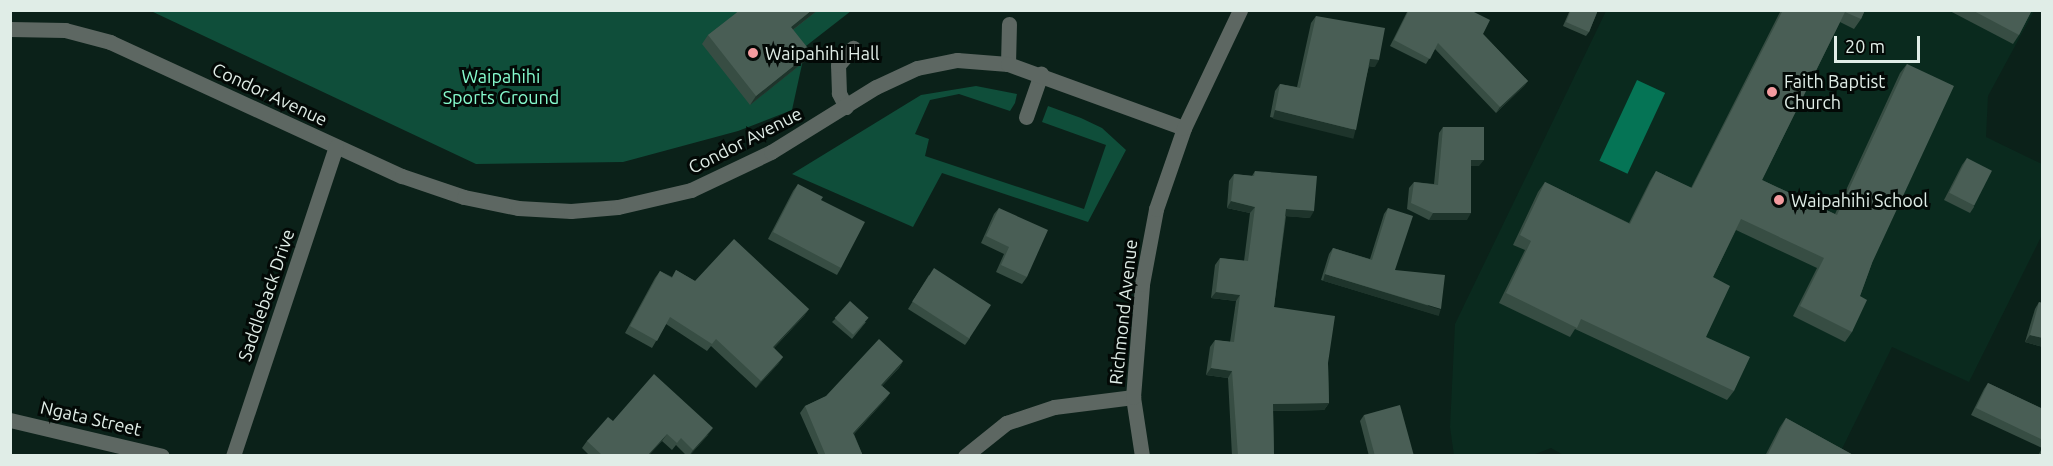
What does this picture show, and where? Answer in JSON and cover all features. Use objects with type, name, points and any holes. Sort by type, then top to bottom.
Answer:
[{"type":"street","name":"Richmond Avenue","points":[[1142,456],[1133,397],[1142,284],[1156,209],[1184,128],[1240,10]]},
{"type":"street","points":[[1008,64],[1009,24]]},
{"type":"street","name":"Condor Avenue","points":[[10,28],[65,30],[110,42],[336,147],[464,197],[518,208],[595,209],[691,190],[771,152],[917,68],[957,60],[1008,64],[1041,74],[1184,128]]},
{"type":"street","points":[[846,107],[838,86],[838,65],[853,48]]},
{"type":"street","points":[[1026,117],[1041,74]]},
{"type":"street","name":"Saddleback Drive","points":[[233,456],[336,147]]},
{"type":"street","points":[[965,456],[1006,423],[1054,407],[1133,397]]},
{"type":"street","name":"Ngata Street","points":[[10,420],[162,456]]},
{"type":"shaded area","name":"Waipahihi School","points":[[1606,11],[2034,11],[1988,96],[1986,137],[2042,164],[2042,235],[1969,382],[1892,347],[1839,455],[1565,456],[1551,448],[1533,455],[1454,456],[1450,427],[1455,324]]},
{"type":"shaded area","points":[[1637,80],[1665,93],[1627,174],[1599,161]]},
{"type":"green space","name":"Waipahihi Sports Ground","points":[[151,11],[851,11],[806,46],[792,110],[738,131],[623,162],[476,164]]},
{"type":"green space","points":[[976,86],[1017,94],[1015,103],[1010,111],[959,94],[930,100],[915,134],[929,139],[925,156],[1084,209],[1106,145],[1042,122],[1048,106],[1081,118],[1102,128],[1126,150],[1088,222],[942,173],[913,227],[792,174],[921,95]]},
{"type":"building","name":"Waipahihi Hall","points":[[740,10],[812,10],[791,27],[811,52],[756,96],[708,35]]},
{"type":"building","points":[[1409,10],[1470,10],[1490,20],[1483,34],[1528,81],[1500,107],[1438,43],[1430,59],[1394,40]]},
{"type":"building","points":[[1571,10],[1598,10],[1589,32],[1566,22]]},
{"type":"building","points":[[1783,10],[1865,10],[1861,19],[1845,12],[1762,180],[1837,215],[1907,64],[1954,86],[1872,263],[1860,296],[1867,300],[1852,332],[1800,306],[1824,258],[1741,219],[1713,277],[1730,286],[1706,337],[1750,357],[1734,391],[1581,319],[1577,328],[1506,293],[1531,241],[1520,235],[1545,182],[1630,224],[1656,171],[1692,188]]},
{"type":"building","points":[[1972,10],[2032,10],[2019,35]]},
{"type":"building","points":[[1316,16],[1385,28],[1379,60],[1370,59],[1356,130],[1275,110],[1280,84],[1300,88]]},
{"type":"building","points":[[1443,127],[1484,127],[1484,160],[1471,160],[1471,213],[1433,213],[1411,203],[1414,182],[1438,185]]},
{"type":"building","points":[[1967,158],[1992,171],[1974,205],[1949,193]]},
{"type":"building","points":[[1255,171],[1317,176],[1314,211],[1286,209],[1274,307],[1335,316],[1328,363],[1329,403],[1273,404],[1274,456],[1238,456],[1232,371],[1211,368],[1215,340],[1234,342],[1240,295],[1216,292],[1220,258],[1248,261],[1255,207],[1231,201],[1234,174],[1254,176]]},
{"type":"building","points":[[798,184],[823,197],[821,200],[865,222],[841,268],[773,232]]},
{"type":"building","points":[[999,208],[1048,230],[1027,277],[1001,265],[1009,247],[986,236]]},
{"type":"building","points":[[1388,208],[1413,216],[1395,270],[1445,275],[1441,309],[1325,274],[1333,248],[1372,260]]},
{"type":"building","points":[[734,239],[809,309],[773,347],[783,357],[761,381],[716,339],[712,344],[670,317],[657,341],[630,326],[660,271],[672,278],[676,270],[695,281]]},
{"type":"building","points":[[934,268],[991,305],[969,339],[912,302]]},
{"type":"building","points":[[850,301],[869,318],[853,335],[835,318]]},
{"type":"building","points":[[2039,302],[2043,303],[2043,338],[2030,335]]},
{"type":"building","points":[[879,339],[903,361],[881,385],[890,393],[853,433],[863,456],[826,456],[805,406],[826,396]]},
{"type":"building","points":[[654,374],[713,428],[693,450],[681,438],[677,443],[667,434],[647,456],[603,456],[587,441],[608,417],[613,421]]},
{"type":"building","points":[[1988,383],[2043,409],[2043,440],[1976,408]]},
{"type":"building","points":[[1400,405],[1414,456],[1375,456],[1364,415]]},
{"type":"building","points":[[1786,418],[1855,456],[1767,456]]},
{"type":"place","name":"Waipahihi Hall","points":[[753,53]]},
{"type":"place","name":"Faith Baptist Church","points":[[1772,92]]},
{"type":"place","name":"Waipahihi School","points":[[1779,200]]}]
